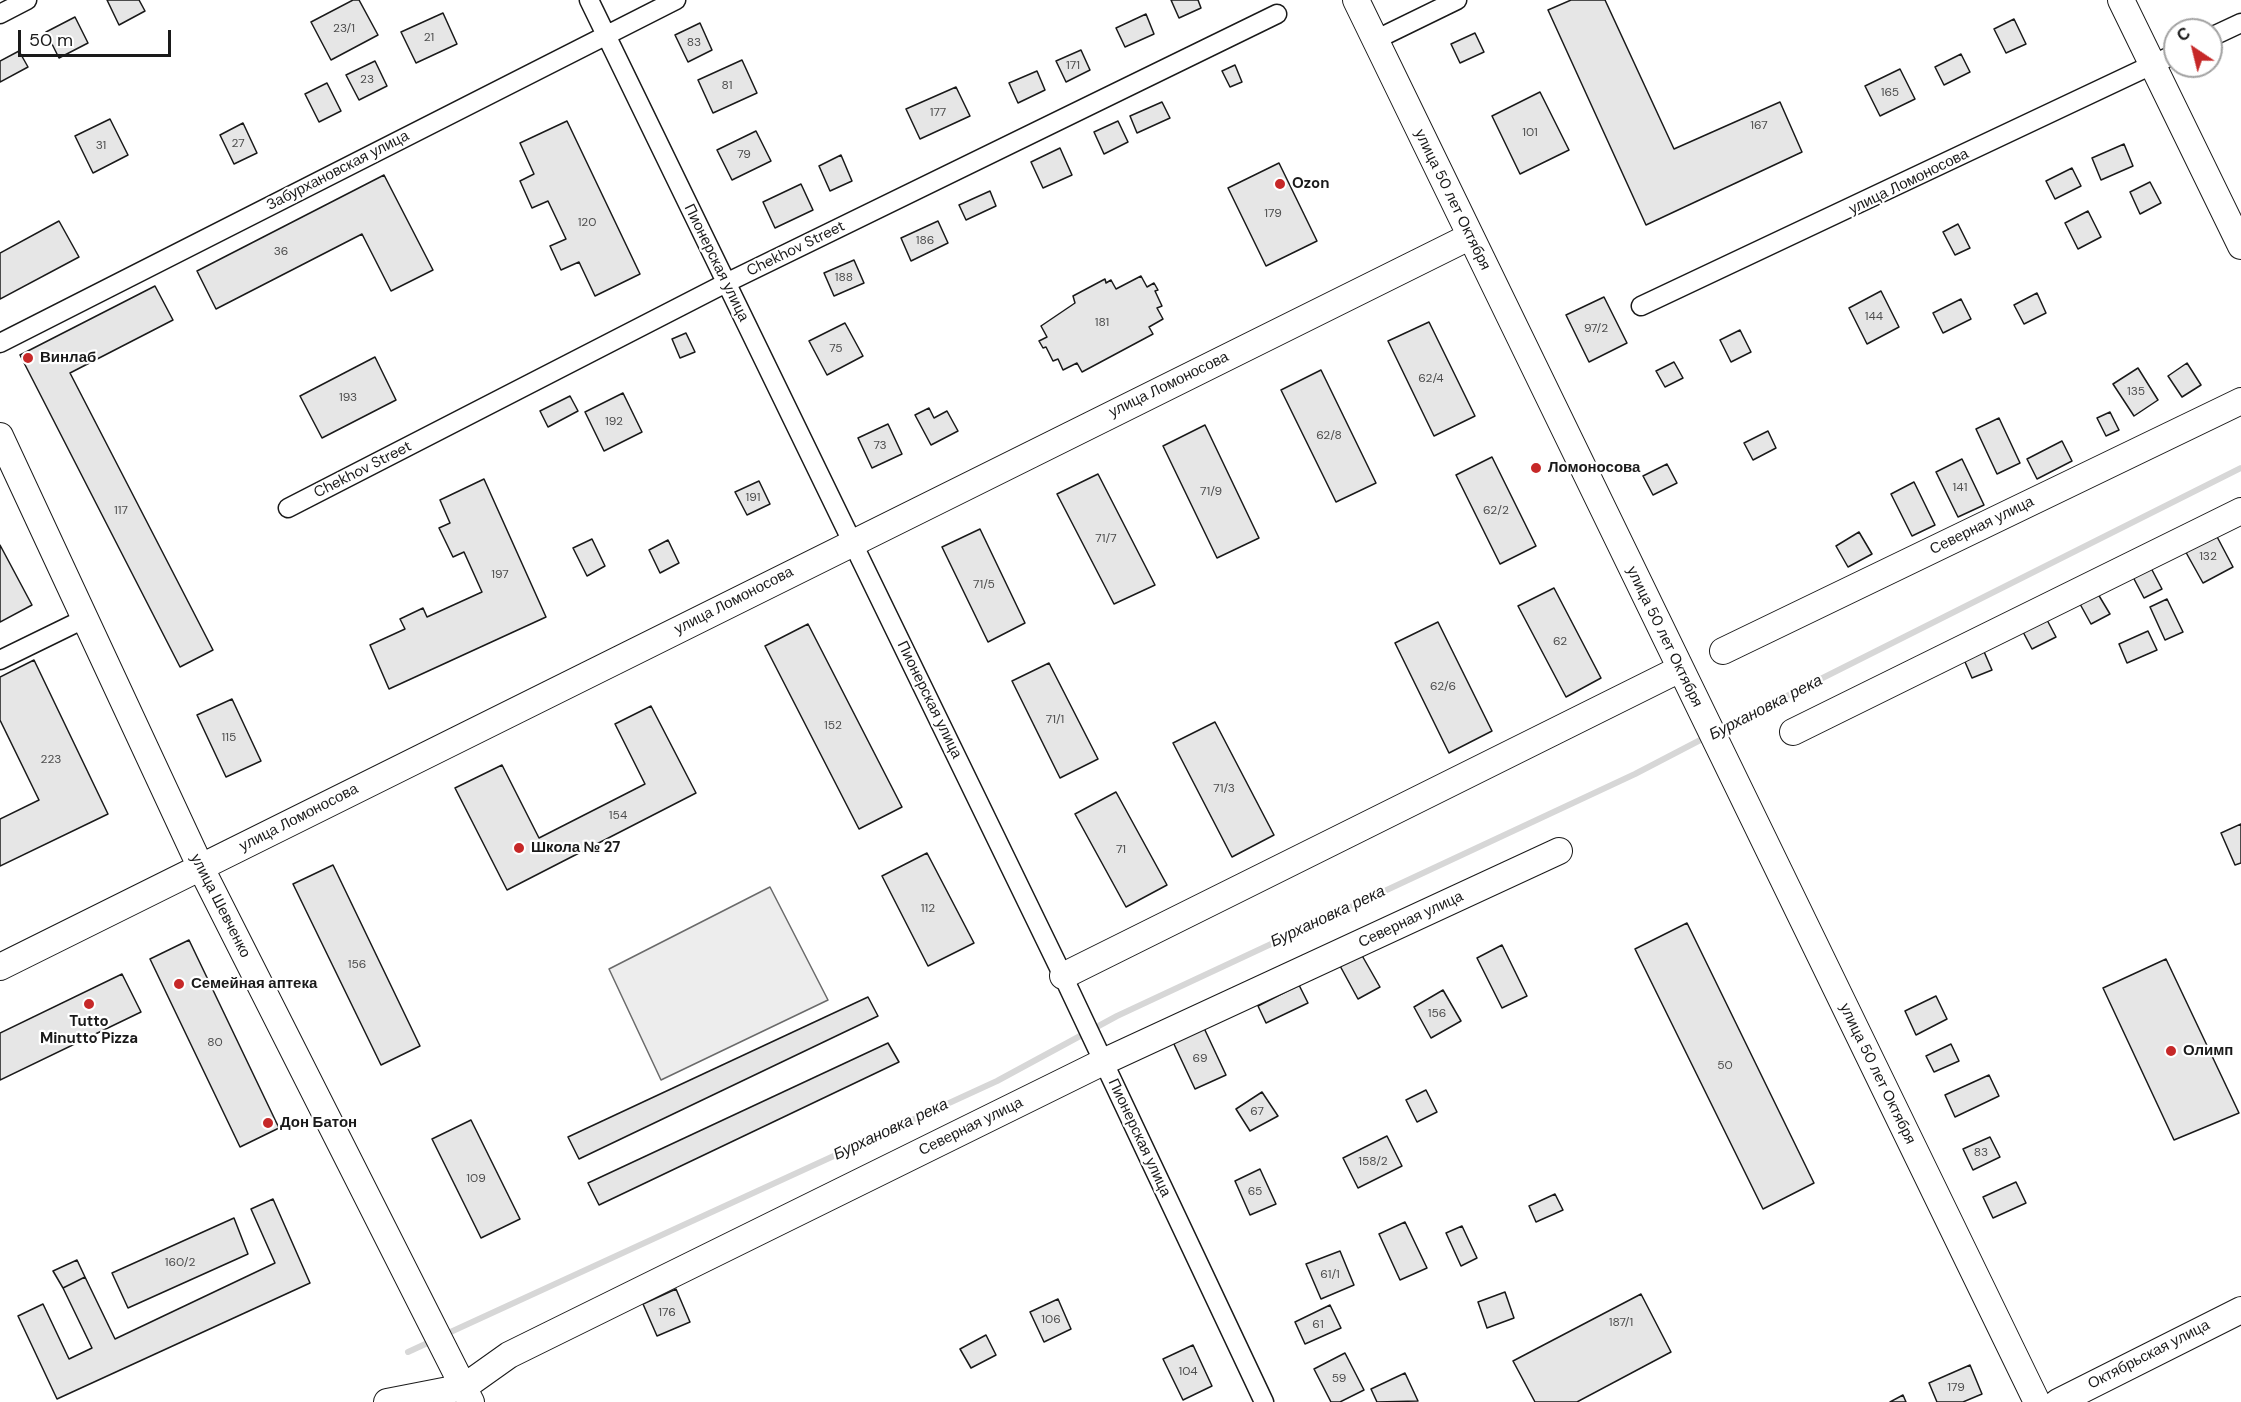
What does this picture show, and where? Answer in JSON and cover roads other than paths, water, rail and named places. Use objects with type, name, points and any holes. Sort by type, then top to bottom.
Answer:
[{"type":"street","points":[[0,14],[27,0]]},
{"type":"street","name":"Пионерская улица","points":[[589,0],[1063,976],[1264,1402]]},
{"type":"street","name":"Забурхановская улица","points":[[0,343],[676,0]]},
{"type":"street","name":"улица 50 лет Октября","points":[[1356,0],[1469,237],[2037,1402]]},
{"type":"street","points":[[1375,40],[1457,0]]},
{"type":"street","points":[[2121,0],[2163,59]]},
{"type":"street","name":"Chekhov Street","points":[[288,508],[726,283],[1277,14]]},
{"type":"street","points":[[2223,31],[2241,23]]},
{"type":"street","name":"улица Ломоносова","points":[[1641,306],[2163,60]]},
{"type":"street","points":[[2171,78],[2241,246]]},
{"type":"street","name":"улица Ломоносова","points":[[0,967],[1469,237]]},
{"type":"street","name":"Северная улица","points":[[1723,651],[2241,401]]},
{"type":"street","name":"улица Шевченко","points":[[0,436],[201,868],[467,1395]]},
{"type":"street","points":[[1793,732],[2241,510]]},
{"type":"street","points":[[0,660],[86,618]]},
{"type":"street","points":[[1063,976],[1680,669]]},
{"type":"street","name":"Северная улица","points":[[387,1402],[467,1395],[508,1355],[1103,1062],[1559,851]]},
{"type":"street","name":"Октябрьская улица","points":[[2058,1402],[2241,1310]]},
{"type":"waterway","name":"Бурхановка река","points":[[1717,731],[2241,468]]},
{"type":"waterway","name":"Бурхановка река","points":[[444,1335],[997,1081],[1117,1016],[1635,774],[1708,736]]},
{"type":"waterway","name":"Бурхановка река","points":[[408,1352],[434,1340]]},
{"type":"place","name":"Ozon","points":[[1280,184]]},
{"type":"place","name":"Винлаб","points":[[28,358]]},
{"type":"place","name":"Ломоносова","points":[[1536,468]]},
{"type":"place","name":"Школа № 27","points":[[519,848]]},
{"type":"place","name":"Семейная аптека","points":[[179,984]]},
{"type":"place","name":"Tutto Minutto Pizza","points":[[89,1004]]},
{"type":"place","name":"Олимп","points":[[2171,1051]]},
{"type":"place","name":"Дон Батон","points":[[268,1123]]}]
